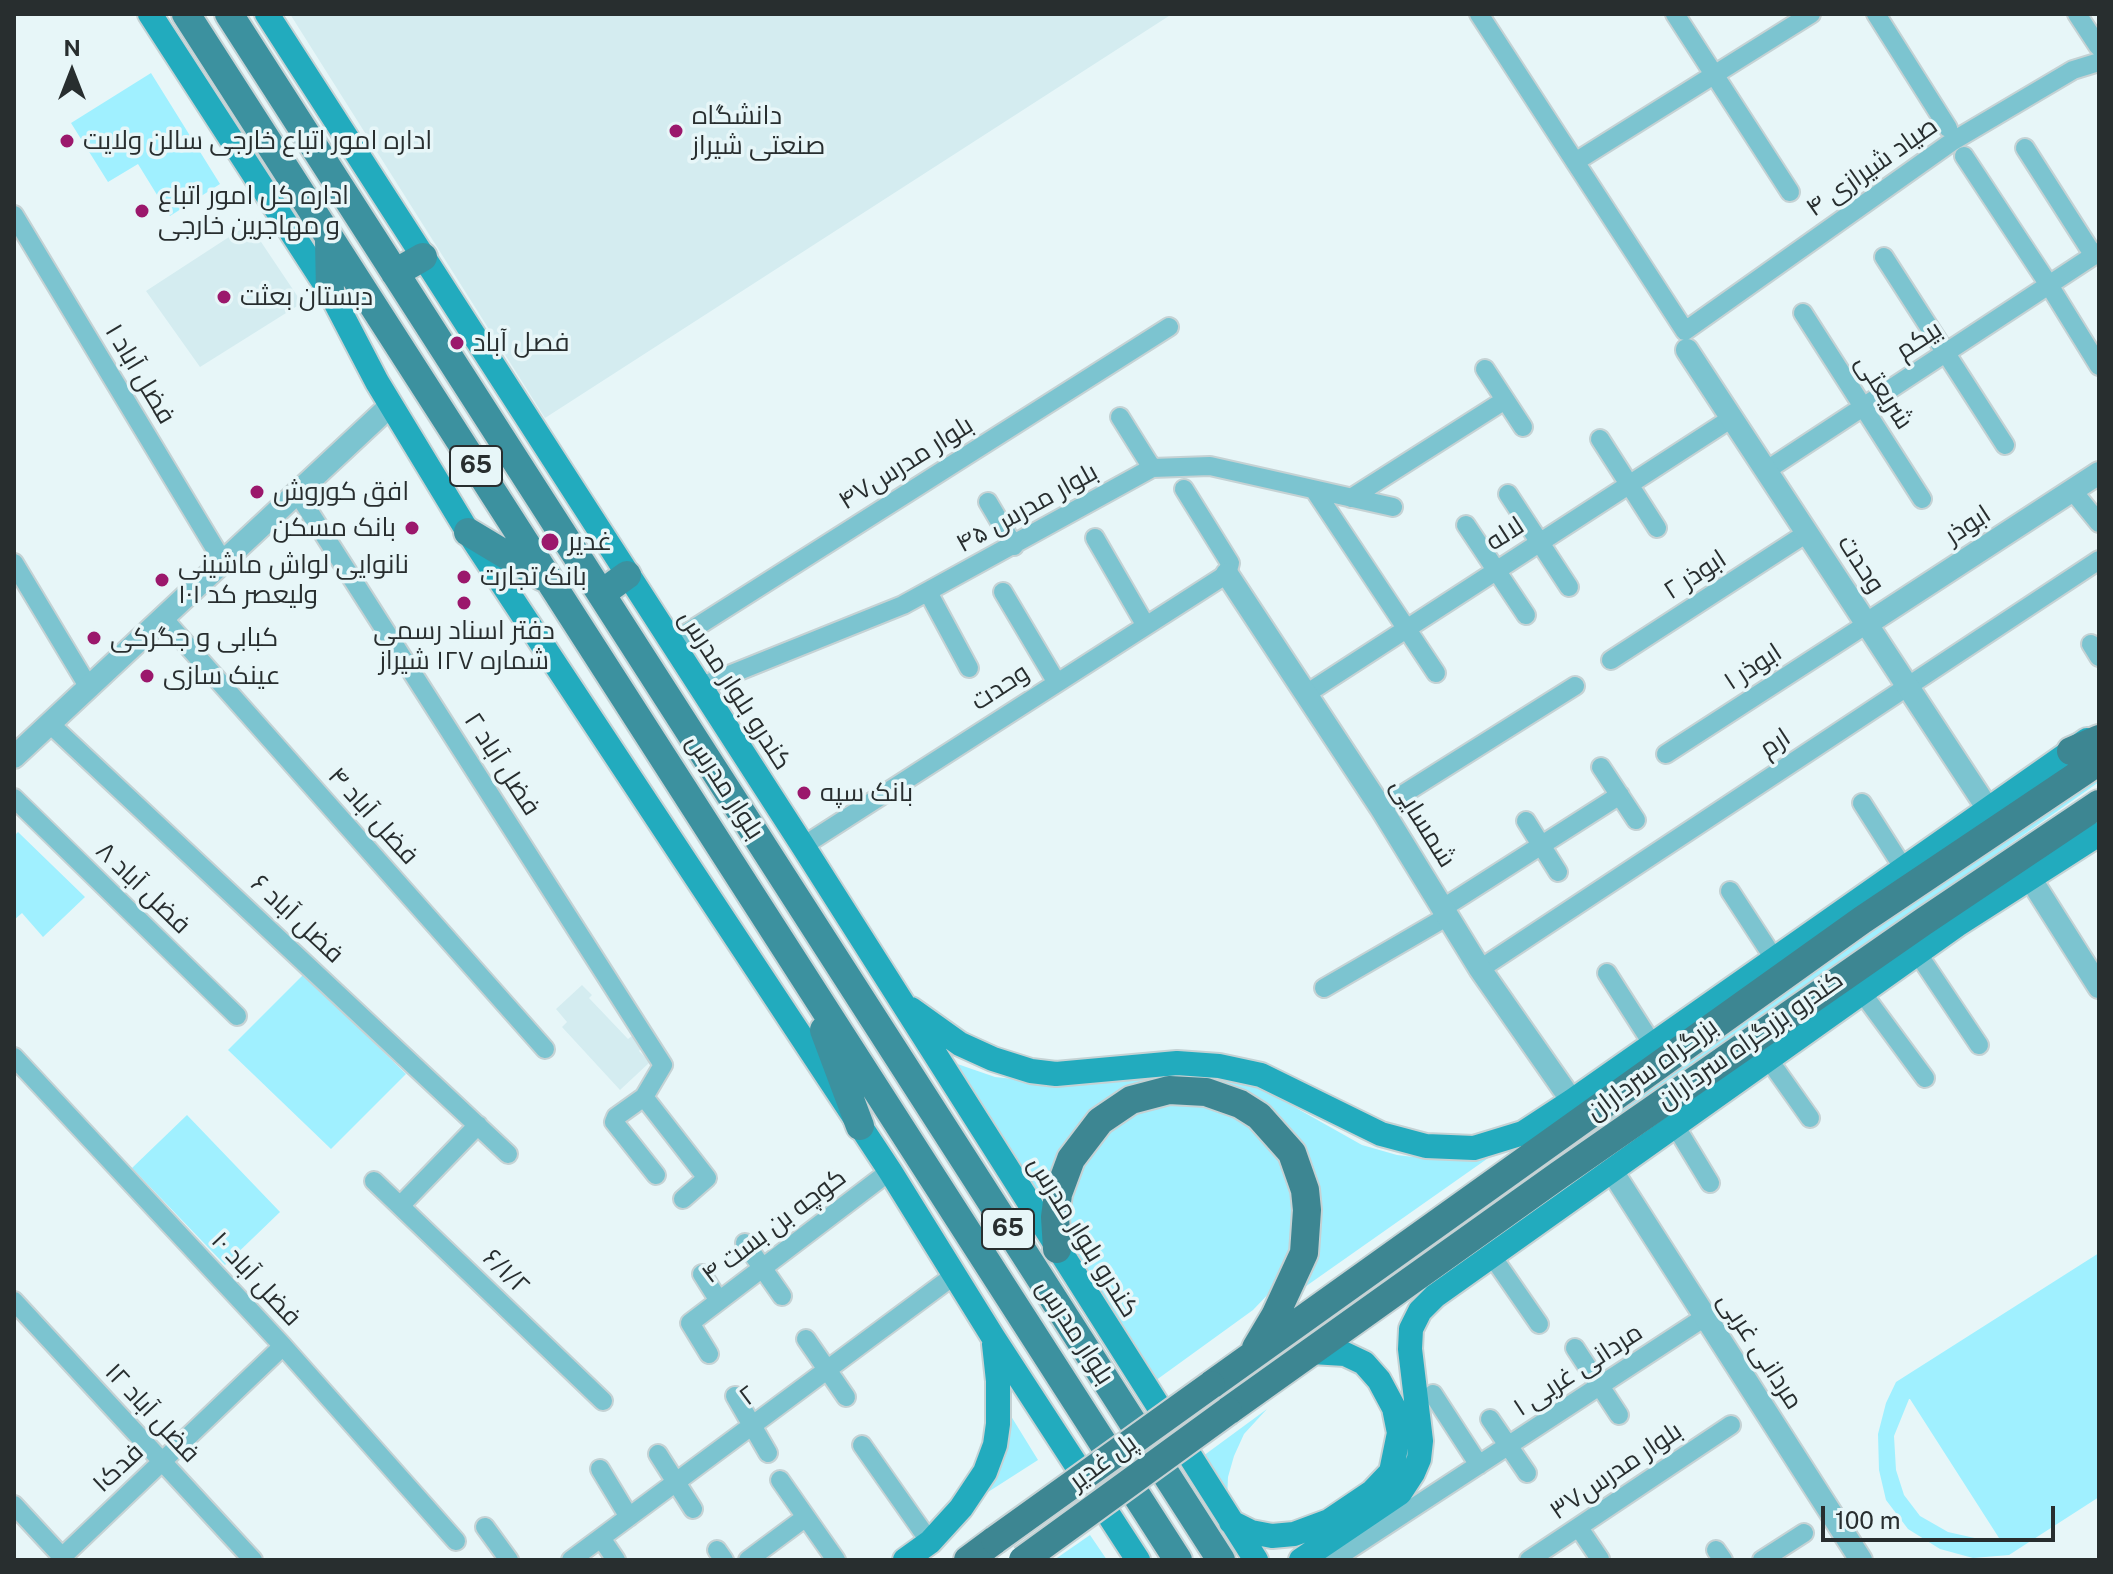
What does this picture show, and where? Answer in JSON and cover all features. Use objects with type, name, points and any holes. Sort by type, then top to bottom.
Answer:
[{"type":"highway","points":[[2071,751],[2099,739]]},
{"type":"highway","name":"بزرگراه سرداران","points":[[1211,1385],[1862,920],[2099,761]]},
{"type":"highway","name":"بزرگراه سرداران","points":[[1228,1411],[1559,1175],[1916,941],[2099,804]]},
{"type":"highway","points":[[1862,920],[1913,863]]},
{"type":"highway","points":[[1916,941],[1957,925]]},
{"type":"highway","points":[[1057,1249],[1055,1217],[1061,1185],[1071,1159],[1100,1121],[1131,1100],[1169,1090],[1206,1092],[1240,1104],[1259,1116],[1292,1153],[1305,1190],[1307,1210],[1304,1253],[1275,1316],[1252,1355]]},
{"type":"highway","name":"پل غدیر","points":[[968,1560],[1211,1385]]},
{"type":"highway","name":"پل غدیر","points":[[1023,1560],[1228,1411]]},
{"type":"main road","points":[[150,14],[330,292],[391,405],[468,532],[890,1171],[1138,1560]]},
{"type":"main road","name":"بلوار مدرس","points":[[186,14],[1178,1560]]},
{"type":"main road","name":"بلوار مدرس","points":[[229,14],[1221,1560]]},
{"type":"main road","name":"کندرو بلوار مدرس","points":[[267,14],[803,846],[1256,1560]]},
{"type":"main road","points":[[329,240],[330,292]]},
{"type":"main road","points":[[395,273],[423,257]]},
{"type":"main road","points":[[468,532],[551,582]]},
{"type":"main road","points":[[601,594],[627,575]]},
{"type":"main road","name":"کندرو بزرگراه سرداران","points":[[902,1002],[960,1044],[1031,1071],[1056,1074],[1177,1063],[1219,1066],[1261,1075],[1381,1134],[1426,1146],[1474,1148],[1523,1133],[1572,1101],[2099,731]]},
{"type":"main road","points":[[1957,925],[2099,834]]},
{"type":"main road","points":[[766,917],[796,899]]},
{"type":"main road","name":"کندرو بزرگراه سرداران","points":[[1301,1560],[1400,1493],[1413,1473],[1419,1459],[1421,1441],[1410,1349],[1411,1329],[1420,1311],[1435,1296],[1863,994],[1916,941]]},
{"type":"main road","points":[[804,976],[860,1126]]},
{"type":"main road","points":[[905,1560],[930,1542],[985,1472],[995,1445],[999,1402],[993,1337]]},
{"type":"main road","points":[[1231,1522],[1251,1532],[1272,1536],[1294,1534],[1329,1521],[1372,1492],[1391,1472],[1399,1433],[1394,1408],[1379,1380],[1364,1363],[1345,1354],[1312,1352]]},
{"type":"street","points":[[1479,14],[1686,340]]},
{"type":"street","points":[[1675,14],[1790,192]]},
{"type":"street","points":[[1575,162],[1811,14]]},
{"type":"street","points":[[1876,14],[1948,128]]},
{"type":"street","points":[[2077,14],[2098,46]]},
{"type":"street","name":"صیاد شیرازی ۴","points":[[1686,340],[1953,141],[2073,70],[2099,62]]},
{"type":"street","points":[[2025,148],[2096,254]]},
{"type":"street","points":[[1964,156],[2099,366]]},
{"type":"street","name":"فضل آباد ۱","points":[[14,215],[222,560]]},
{"type":"street","name":"بیکم","points":[[1767,470],[2096,254]]},
{"type":"street","points":[[1884,257],[2005,445]]},
{"type":"street","name":"شریعتی","points":[[1803,313],[1922,499]]},
{"type":"street","name":"بلوار مدرس۴۷","points":[[671,643],[1169,327]]},
{"type":"street","name":"وحدت","points":[[1686,340],[1732,418],[1988,809]]},
{"type":"street","points":[[1485,369],[1523,427]]},
{"type":"street","points":[[1351,498],[1505,400]]},
{"type":"street","points":[[14,757],[391,405]]},
{"type":"street","points":[[1120,417],[1152,468]]},
{"type":"street","name":"لاله","points":[[1306,694],[1732,418]]},
{"type":"street","points":[[1600,439],[1657,528]]},
{"type":"street","name":"۴۵ بلوار مدرس","points":[[699,687],[903,605],[1152,468],[1210,466],[1393,507]]},
{"type":"street","name":"ابوذر","points":[[1867,624],[2099,473]]},
{"type":"street","points":[[1184,489],[1230,563],[1227,574]]},
{"type":"street","points":[[2072,490],[2099,523]]},
{"type":"street","name":"فضل آباد ۲","points":[[296,491],[663,1065],[644,1097]]},
{"type":"street","points":[[1315,491],[1436,673]]},
{"type":"street","points":[[1508,494],[1569,587]]},
{"type":"street","points":[[988,502],[1014,546]]},
{"type":"street","points":[[1466,525],[1526,615]]},
{"type":"street","name":"ابوذر ۲","points":[[1611,660],[1807,533]]},
{"type":"street","points":[[1095,538],[1146,626]]},
{"type":"street","name":"ارم","points":[[1480,969],[2099,560]]},
{"type":"street","points":[[14,563],[88,686]]},
{"type":"street","name":"وحدت","points":[[803,846],[1227,574]]},
{"type":"street","name":"شمسایی","points":[[1227,574],[1381,808],[1480,969],[1572,1101]]},
{"type":"street","points":[[928,592],[969,668]]},
{"type":"street","points":[[1003,592],[1057,683]]},
{"type":"street","name":"فضل آباد ۴","points":[[162,617],[545,1049]]},
{"type":"street","name":"ابوذر ۱","points":[[1666,754],[1867,624]]},
{"type":"street","points":[[1381,808],[1575,686]]},
{"type":"street","name":"فضل آباد ۶","points":[[49,723],[508,1154]]},
{"type":"street","points":[[1601,767],[1636,820]]},
{"type":"street","points":[[1324,988],[1446,912],[1541,845],[1620,795]]},
{"type":"street","name":"فضل آباد ۸","points":[[14,798],[237,1016]]},
{"type":"street","points":[[1862,803],[1913,863]]},
{"type":"street","points":[[1526,821],[1558,872]]},
{"type":"street","points":[[2030,878],[2099,987]]},
{"type":"street","points":[[1730,891],[1775,960]]},
{"type":"street","points":[[1916,941],[1979,1045]]},
{"type":"street","points":[[1607,973],[1653,1045]]},
{"type":"street","points":[[1863,994],[1925,1078]]},
{"type":"street","name":"فضل آباد ۱۰","points":[[14,1057],[283,1346],[456,1541]]},
{"type":"street","points":[[1769,1060],[1810,1118]]},
{"type":"street","points":[[656,1175],[614,1122],[616,1117],[644,1097],[707,1178],[683,1199]]},
{"type":"street","points":[[400,1206],[478,1125]]},
{"type":"street","points":[[1676,1127],[1710,1183]]},
{"type":"street","name":"کوچه بن بست ۴","points":[[709,1354],[690,1323],[890,1171]]},
{"type":"street","name":"مردانی غربی","points":[[1612,1171],[1861,1560]]},
{"type":"street","name":"۶/۱/۲","points":[[374,1181],[603,1401]]},
{"type":"street","points":[[745,1243],[782,1296]]},
{"type":"street","points":[[1492,1256],[1539,1324]]},
{"type":"street","points":[[702,1274],[719,1301]]},
{"type":"street","name":"۲","points":[[571,1560],[956,1274]]},
{"type":"street","name":"فضل آباد ۱۲","points":[[14,1301],[253,1560]]},
{"type":"street","name":"مردانی غربی ۱","points":[[1333,1560],[1705,1317]]},
{"type":"street","points":[[806,1339],[846,1397]]},
{"type":"street","name":"فدک۱","points":[[62,1559],[283,1346]]},
{"type":"street","points":[[1575,1348],[1619,1415]]},
{"type":"street","points":[[1433,1394],[1479,1465]]},
{"type":"street","points":[[735,1396],[768,1453]]},
{"type":"street","points":[[1490,1419],[1527,1473]]},
{"type":"street","name":"بلوار مدرس۳۷","points":[[1529,1560],[1731,1425]]},
{"type":"street","points":[[862,1445],[930,1542]]},
{"type":"street","points":[[658,1454],[693,1509]]},
{"type":"street","points":[[600,1469],[629,1517]]},
{"type":"street","points":[[780,1480],[836,1560]]},
{"type":"street","points":[[14,1505],[62,1559]]},
{"type":"street","points":[[748,1560],[806,1517]]},
{"type":"street","points":[[485,1527],[509,1560]]},
{"type":"street","points":[[1579,1528],[1600,1559]]},
{"type":"street","points":[[1762,1560],[1804,1533]]},
{"type":"street","points":[[601,1538],[616,1560]]},
{"type":"shaded area","name":"دانشگاه صنعتی شیراز","points":[[290,14],[1172,14],[545,418]]},
{"type":"shaded area","points":[[151,73],[220,184],[170,216],[138,164],[108,182],[71,123]]},
{"type":"shaded area","name":"دبستان بعثت","points":[[249,224],[302,303],[200,367],[146,291]]},
{"type":"shaded area","points":[[2099,771],[2099,782],[1404,1264],[1402,1257]]},
{"type":"shaded area","points":[[18,832],[85,897],[43,937],[22,913],[14,920],[14,836]]},
{"type":"shaded area","points":[[304,974],[406,1074],[331,1149],[228,1050]]},
{"type":"shaded area","points":[[582,985],[592,995],[589,998],[628,1039],[632,1036],[642,1047],[639,1051],[650,1062],[620,1090],[562,1027],[567,1022],[556,1009]]},
{"type":"shaded area","points":[[943,1059],[995,1077],[1033,1081],[1186,1072],[1240,1081],[1266,1091],[1362,1145],[1397,1155],[1422,1158],[1453,1156],[1511,1142],[1292,1296],[1312,1252],[1277,1120],[1132,1091],[1043,1217]]},
{"type":"shaded area","points":[[1192,1102],[1233,1112],[1273,1145],[1293,1184],[1295,1248],[1276,1286],[1253,1310],[1148,1386],[1067,1243],[1072,1181],[1113,1124],[1157,1104]]},
{"type":"shaded area","points":[[187,1115],[280,1212],[225,1265],[132,1168]]},
{"type":"shaded area","points":[[2099,1253],[2099,1497],[2009,1555],[1973,1558],[1940,1549],[1908,1529],[1886,1500],[1879,1470],[1878,1434],[1886,1403],[1896,1382]],"holes":[[[1910,1399],[1999,1538],[1979,1539],[1948,1532],[1920,1516],[1904,1495],[1896,1470],[1894,1436]]]},
{"type":"shaded area","points":[[1006,1408],[1038,1460],[974,1501]]},
{"type":"shaded area","points":[[1267,1409],[1244,1434],[1234,1456],[1228,1477],[1227,1500],[1199,1459]]},
{"type":"shaded area","points":[[1090,1535],[1107,1560],[1054,1560]]},
{"type":"place","name":"دانشگاه صنعتی شیراز","points":[[676,131]]},
{"type":"place","name":"اداره امور اتباع خارجی سالن ولایت","points":[[67,141]]},
{"type":"place","name":"اداره کل امور اتباع و مهاجرین خارجی","points":[[142,211]]},
{"type":"place","name":"دبستان بعثت","points":[[224,297]]},
{"type":"place","name":"فصل آباد","points":[[457,343]]},
{"type":"place","name":"افق کوروش","points":[[257,492]]},
{"type":"place","name":"بانک مسکن","points":[[412,528]]},
{"type":"place","name":"غدیر","points":[[550,542]]},
{"type":"place","name":"بانک تجارت","points":[[464,577]]},
{"type":"place","name":"نانوایی لواش ماشینی ولیعصر کد ۱۰۱","points":[[162,580]]},
{"type":"place","name":"دفتر اسناد رسمی شماره ۱۲۷ شیراز","points":[[464,603]]},
{"type":"place","name":"کبابی و جگرکی","points":[[94,638]]},
{"type":"place","name":"عینک سازی","points":[[147,676]]},
{"type":"place","name":"بانک سپه","points":[[804,793]]}]
